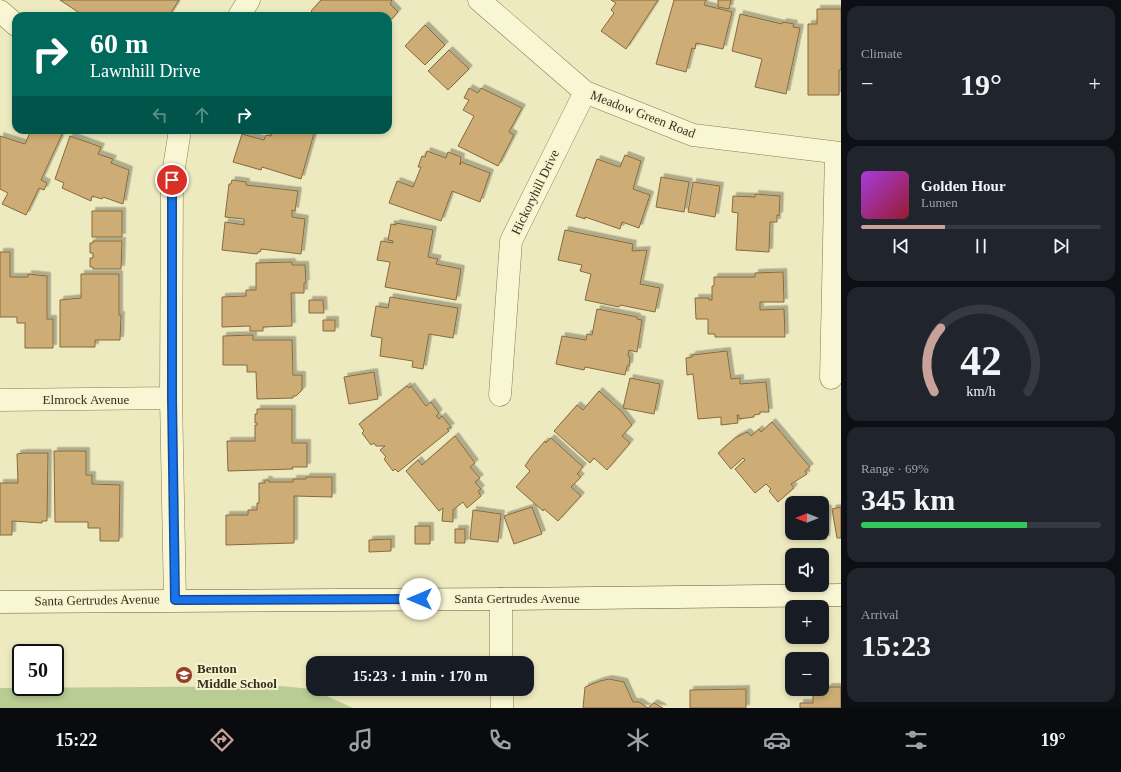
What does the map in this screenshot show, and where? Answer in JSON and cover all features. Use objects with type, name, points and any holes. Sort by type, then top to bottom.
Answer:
[{"type":"street","points":[[242,12],[249,0]]},
{"type":"street","name":"Meadow Green Road","points":[[479,0],[585,92],[693,135],[839,153]]},
{"type":"street","points":[[0,11],[12,22]]},
{"type":"street","name":"Hickoryhill Drive","points":[[500,395],[511,241],[585,92]]},
{"type":"street","points":[[175,600],[172,398],[172,180],[179,134]]},
{"type":"street","points":[[830,378],[839,153]]},
{"type":"street","name":"Elmrock Avenue","points":[[0,400],[172,398]]},
{"type":"street","name":"Santa Gertrudes Avenue","points":[[0,602],[841,595]]},
{"type":"street","points":[[501,599],[501,656]]},
{"type":"street","points":[[502,696],[502,708]]},
{"type":"green space","points":[[281,686],[306,688],[306,696],[326,696],[353,708],[0,708],[0,688],[12,688],[12,696],[64,696],[64,688]]},
{"type":"building","points":[[60,0],[179,0],[172,12],[78,12]]},
{"type":"building","points":[[321,0],[391,0],[392,1],[390,4],[398,12],[392,19],[392,12],[311,11]]},
{"type":"building","points":[[611,0],[658,0],[626,49],[601,31],[614,13],[611,10],[616,3]]},
{"type":"building","points":[[674,0],[706,0],[704,5],[732,12],[723,49],[696,43],[695,49],[692,48],[686,72],[656,64]]},
{"type":"building","points":[[718,0],[731,0],[729,9],[718,7]]},
{"type":"building","points":[[817,9],[841,9],[841,70],[839,70],[839,95],[808,95],[808,24],[817,24]]},
{"type":"building","points":[[740,14],[782,24],[783,22],[794,24],[793,27],[800,28],[786,94],[755,87],[762,59],[732,51]]},
{"type":"building","points":[[425,25],[445,45],[425,65],[405,46]]},
{"type":"building","points":[[449,50],[469,69],[448,90],[428,71]]},
{"type":"building","points":[[469,88],[478,93],[481,88],[522,108],[509,132],[514,135],[498,166],[458,146],[474,116],[463,110],[469,100],[464,98]]},
{"type":"building","points":[[29,134],[62,134],[41,180],[47,183],[44,190],[39,188],[26,215],[2,204],[8,193],[0,189],[0,136],[25,144]]},
{"type":"building","points":[[242,134],[264,140],[266,135],[271,136],[272,134],[314,134],[301,179],[262,167],[261,170],[233,162]]},
{"type":"building","points":[[70,136],[101,147],[98,154],[113,159],[111,163],[129,170],[123,204],[103,197],[102,199],[92,196],[91,201],[62,188],[64,183],[55,179]]},
{"type":"building","points":[[427,151],[446,158],[448,152],[461,157],[460,165],[461,162],[490,173],[480,202],[452,191],[441,221],[389,203],[397,181],[413,187],[421,167],[418,167],[422,156],[425,157]]},
{"type":"building","points":[[625,155],[641,161],[633,189],[650,195],[639,228],[622,222],[620,229],[585,217],[585,219],[576,216],[597,159],[620,167]]},
{"type":"building","points":[[661,177],[689,182],[684,212],[656,207]]},
{"type":"building","points":[[232,180],[246,182],[246,185],[298,191],[295,211],[292,210],[292,217],[305,219],[301,254],[261,249],[257,254],[222,250],[225,222],[244,225],[244,219],[225,217],[229,184],[231,184]]},
{"type":"building","points":[[693,182],[720,186],[715,217],[688,212]]},
{"type":"building","points":[[755,194],[780,196],[779,216],[777,215],[777,222],[770,222],[769,252],[736,250],[738,213],[732,212],[733,196],[755,197]]},
{"type":"building","points":[[92,211],[122,211],[122,237],[92,237]]},
{"type":"building","points":[[396,223],[433,230],[428,257],[438,259],[436,264],[461,269],[456,300],[385,287],[390,262],[377,260],[381,241],[393,243],[393,241],[388,240],[391,224],[396,225]]},
{"type":"building","points":[[565,230],[633,244],[632,251],[647,250],[640,284],[660,288],[655,312],[585,300],[591,274],[580,271],[582,265],[558,260]]},
{"type":"building","points":[[93,241],[122,241],[121,269],[93,269],[93,267],[90,267],[90,258],[93,258],[93,253],[90,253],[90,243],[93,243]]},
{"type":"building","points":[[0,252],[10,252],[10,277],[28,277],[28,274],[47,276],[47,319],[53,319],[53,348],[25,348],[25,323],[17,323],[17,317],[0,317]]},
{"type":"building","points":[[292,262],[292,265],[305,265],[306,283],[304,283],[304,293],[291,293],[292,326],[263,327],[263,331],[250,331],[250,326],[222,327],[222,297],[246,296],[246,290],[256,290],[256,263]]},
{"type":"building","points":[[783,272],[784,302],[760,302],[760,310],[784,309],[785,337],[715,337],[715,334],[708,334],[708,319],[696,319],[695,298],[709,298],[709,300],[712,300],[712,286],[714,286],[714,277],[755,277],[755,273]]},
{"type":"building","points":[[81,274],[119,274],[119,315],[121,315],[120,340],[95,340],[95,347],[60,347],[60,300],[81,298]]},
{"type":"building","points":[[390,297],[458,308],[453,338],[429,334],[423,369],[412,367],[413,361],[380,356],[382,338],[371,336],[376,306],[388,308]]},
{"type":"building","points":[[309,300],[323,300],[324,313],[309,313]]},
{"type":"building","points":[[597,309],[637,317],[637,319],[642,320],[637,352],[629,350],[629,366],[627,366],[625,375],[585,367],[584,370],[556,364],[562,336],[586,340],[587,334],[592,335]]},
{"type":"building","points":[[323,320],[335,320],[335,331],[323,331]]},
{"type":"building","points":[[253,335],[253,340],[292,340],[293,375],[302,375],[302,390],[296,396],[293,396],[293,398],[257,399],[256,372],[247,372],[247,365],[223,365],[223,336]]},
{"type":"building","points":[[727,351],[731,379],[740,378],[740,384],[766,382],[769,412],[760,412],[760,414],[754,415],[754,417],[739,419],[739,415],[737,415],[738,423],[721,425],[721,417],[698,419],[693,374],[687,375],[686,358],[692,357],[692,355]]},
{"type":"building","points":[[374,372],[378,399],[349,404],[344,377]]},
{"type":"building","points":[[630,378],[660,384],[654,414],[623,408]]},
{"type":"building","points":[[407,386],[409,388],[411,386],[426,406],[431,402],[439,413],[436,416],[439,419],[442,416],[451,427],[447,429],[449,431],[398,472],[395,469],[393,471],[384,459],[386,457],[380,450],[385,446],[376,446],[374,443],[371,445],[362,433],[364,431],[359,424]]},
{"type":"building","points":[[599,391],[621,411],[632,425],[622,436],[630,443],[607,470],[594,458],[590,463],[554,431],[577,405],[583,410]]},
{"type":"building","points":[[257,409],[292,409],[292,443],[307,443],[307,467],[292,467],[293,469],[228,471],[227,441],[255,441],[255,425],[257,425],[257,423],[255,423],[255,414],[257,414]]},
{"type":"building","points":[[772,422],[810,467],[805,471],[807,474],[791,484],[794,488],[778,502],[769,491],[771,489],[766,484],[755,493],[735,469],[745,460],[743,458],[731,469],[718,453],[735,438],[747,432],[751,436],[759,429],[761,432]]},
{"type":"building","points":[[455,436],[475,463],[470,467],[480,478],[475,482],[481,489],[478,491],[481,496],[467,508],[463,502],[453,510],[453,522],[442,521],[443,508],[439,511],[406,471],[418,460],[422,465]]},
{"type":"building","points":[[551,438],[583,467],[577,474],[581,477],[571,487],[581,496],[558,521],[544,509],[543,511],[516,487],[530,471],[525,466],[531,457],[545,441],[546,443]]},
{"type":"building","points":[[54,451],[86,451],[86,475],[92,475],[92,484],[120,485],[119,541],[100,541],[100,528],[88,528],[88,522],[55,522]]},
{"type":"building","points":[[48,453],[47,521],[42,521],[42,523],[12,521],[12,535],[0,535],[0,483],[18,483],[17,454]]},
{"type":"building","points":[[306,477],[332,477],[332,497],[294,496],[294,543],[226,545],[226,515],[248,515],[248,510],[257,510],[257,503],[259,503],[259,483],[265,483],[265,480],[269,480],[269,482],[293,482],[293,479],[306,479]]},
{"type":"building","points":[[532,507],[542,534],[514,544],[504,516]]},
{"type":"building","points":[[841,507],[841,538],[837,538],[832,509]]},
{"type":"building","points":[[473,510],[501,514],[498,542],[470,539]]},
{"type":"building","points":[[415,526],[430,526],[430,544],[415,544]]},
{"type":"building","points":[[455,529],[465,529],[465,543],[455,543]]},
{"type":"building","points":[[391,539],[391,551],[369,552],[369,540]]},
{"type":"building","points":[[609,679],[624,682],[633,702],[639,702],[648,708],[583,708],[585,687]]},
{"type":"building","points":[[829,687],[841,687],[841,708],[800,708],[800,703],[813,703],[813,696],[829,696]]},
{"type":"building","points":[[746,689],[746,708],[690,708],[690,690]]},
{"type":"building","points":[[654,703],[663,708],[648,708]]},
{"type":"place","name":"Benton Middle School","points":[[184,675]]},
{"type":"route","points":[[172,180],[172,398],[175,600],[420,599]]}]
